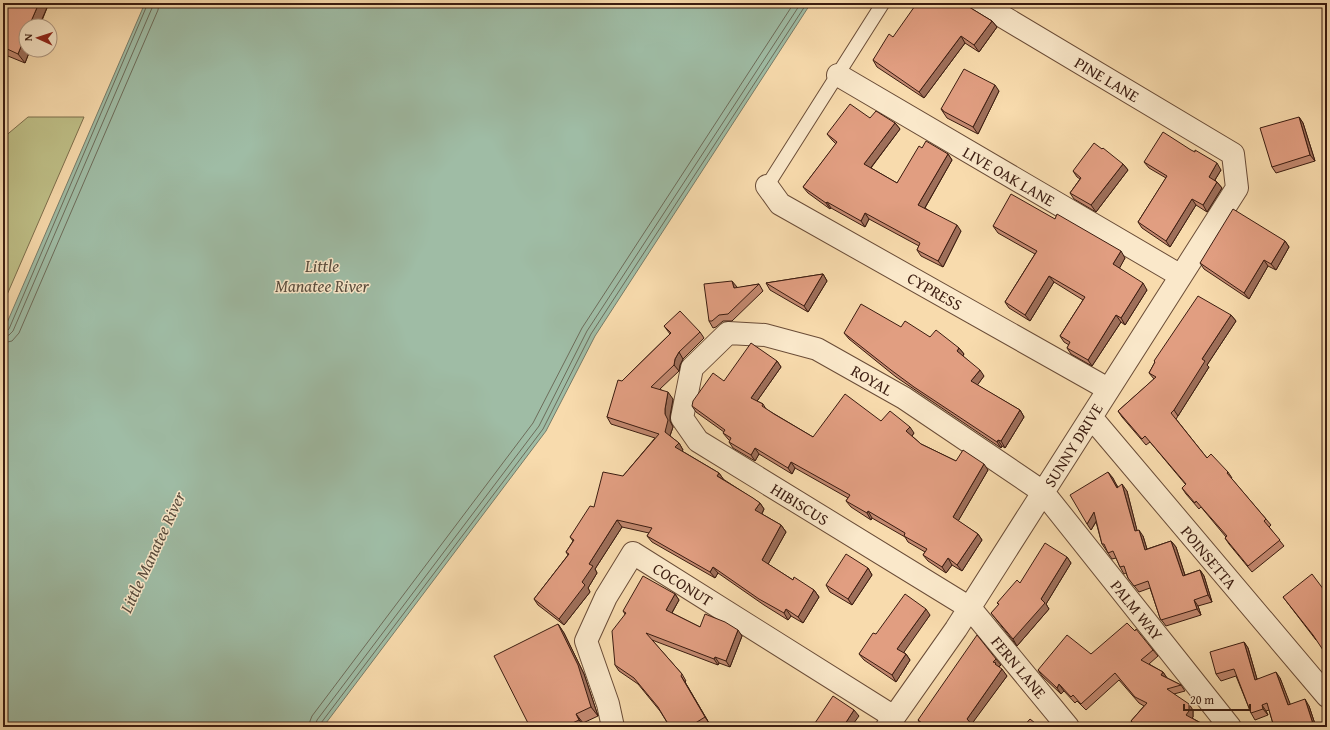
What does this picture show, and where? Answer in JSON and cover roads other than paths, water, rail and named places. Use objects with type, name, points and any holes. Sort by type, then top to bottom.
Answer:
[{"type":"street","name":"PINE LANE","points":[[980,3],[1233,154]]},
{"type":"street","name":"LIVE OAK LANE","points":[[838,75],[1181,276]]},
{"type":"street","name":"SUNNY DRIVE","points":[[891,722],[970,608],[1237,188],[1233,154]]},
{"type":"street","name":"CYPRESS","points":[[767,186],[780,204],[1108,390]]},
{"type":"street","name":"ROYAL","points":[[692,368],[728,333],[765,335],[817,349],[904,398],[1044,492]]},
{"type":"street","name":"HIBISCUS","points":[[692,368],[682,418],[698,441],[970,608]]},
{"type":"street","name":"POINSETTA","points":[[1091,417],[1327,696]]},
{"type":"street","name":"PALM WAY","points":[[1044,492],[1230,727]]},
{"type":"street","name":"COCONUT","points":[[613,727],[608,704],[586,641],[606,597],[633,553],[891,722]]},
{"type":"street","name":"FERN LANE","points":[[970,608],[1068,727]]},
{"type":"lane","points":[[767,186],[883,3]]},
{"type":"water","name":"Little Manatee River","points":[[145,3],[811,3],[595,336],[546,431],[323,727],[3,727],[3,332]]}]
